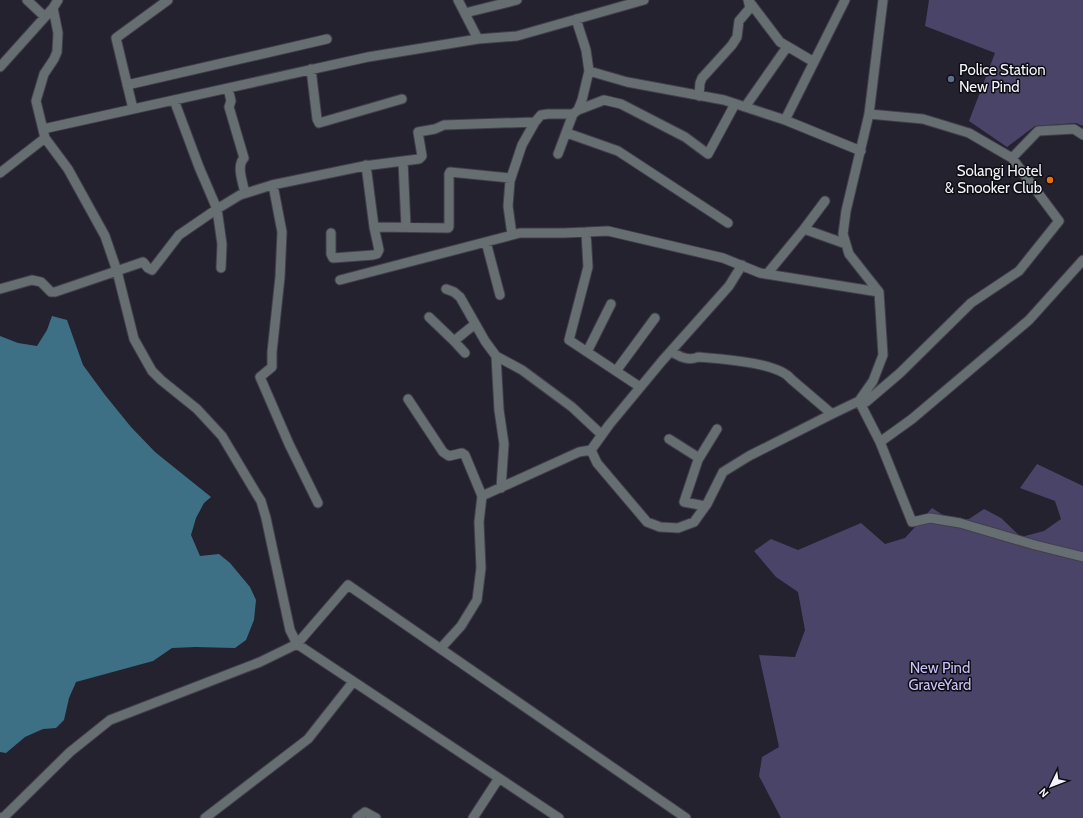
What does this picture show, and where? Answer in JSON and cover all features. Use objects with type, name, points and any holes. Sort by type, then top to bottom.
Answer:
[{"type":"street","points":[[27,0],[45,17]]},
{"type":"street","points":[[0,67],[53,8],[58,0]]},
{"type":"street","points":[[133,110],[116,38],[168,0]]},
{"type":"street","points":[[458,0],[478,39]]},
{"type":"street","points":[[465,13],[517,0]]},
{"type":"street","points":[[0,173],[44,134],[133,110],[368,56],[478,39],[517,36],[644,0]]},
{"type":"street","points":[[785,120],[845,0]]},
{"type":"street","points":[[591,450],[597,463],[647,522],[660,527],[678,528],[694,522],[705,506],[723,472],[749,456],[859,401],[873,381],[883,355],[879,292],[849,254],[843,234],[846,211],[869,114],[883,0]]},
{"type":"street","points":[[749,1],[780,42],[814,62]]},
{"type":"street","points":[[699,96],[702,78],[732,45],[736,37],[739,21],[750,8],[749,1]]},
{"type":"street","points":[[53,8],[58,33],[57,48],[54,59],[44,74],[36,101],[44,134],[68,169],[105,236],[118,271],[134,339],[152,371],[197,409],[222,436],[261,501],[290,630],[297,644],[559,818]]},
{"type":"street","points":[[558,154],[582,100],[589,71],[586,50],[576,19]]},
{"type":"street","points":[[127,85],[327,39]]},
{"type":"street","points":[[745,107],[787,47]]},
{"type":"street","points":[[311,70],[317,119],[319,122],[402,99]]},
{"type":"street","points":[[589,71],[627,82],[735,104],[785,120],[861,151]]},
{"type":"street","points":[[228,88],[231,101],[229,107],[244,158],[241,162],[240,168],[245,193]]},
{"type":"street","points":[[174,100],[216,209],[222,244],[221,268]]},
{"type":"street","points":[[512,235],[508,206],[511,178],[522,145],[535,122],[541,115],[576,112],[604,100],[621,104],[685,137],[708,154],[735,104]]},
{"type":"street","points":[[859,401],[866,402],[900,373],[971,303],[1019,270],[1059,221],[1012,158],[969,133],[923,119],[869,114]]},
{"type":"street","points":[[0,289],[32,280],[41,282],[51,292],[55,292],[143,262],[152,270],[179,235],[216,209],[245,193],[273,185],[366,165],[419,160],[422,156],[418,132],[444,126],[535,122]]},
{"type":"street","points":[[1012,158],[1038,131],[1074,129],[1083,135]]},
{"type":"street","points":[[567,133],[618,151],[728,223]]},
{"type":"street","points":[[403,161],[406,228]]},
{"type":"street","points":[[331,233],[331,254],[333,258],[377,254],[378,250],[366,165]]},
{"type":"street","points":[[374,227],[448,228],[450,172],[511,178]]},
{"type":"street","points":[[273,185],[282,232],[280,277],[272,352],[272,367],[260,377],[289,444],[318,503]]},
{"type":"street","points":[[767,274],[825,201]]},
{"type":"street","points":[[804,229],[846,244]]},
{"type":"street","points":[[340,280],[520,233],[608,231],[723,258],[760,273],[879,292]]},
{"type":"street","points":[[586,232],[588,267],[569,340],[640,388]]},
{"type":"street","points":[[486,242],[500,295]]},
{"type":"street","points":[[880,442],[912,419],[1029,320],[1083,260]]},
{"type":"street","points":[[482,496],[579,452],[591,450],[671,351],[729,286],[742,265]]},
{"type":"street","points":[[446,289],[454,292],[460,297],[485,342],[496,356],[522,370],[572,407],[602,436]]},
{"type":"street","points":[[587,352],[611,304]]},
{"type":"street","points":[[429,317],[465,354]]},
{"type":"street","points":[[616,371],[655,318]]},
{"type":"street","points":[[454,341],[475,324]]},
{"type":"street","points":[[671,351],[681,357],[738,361],[778,370],[788,375],[832,414]]},
{"type":"street","points":[[496,356],[499,410],[504,444],[501,488]]},
{"type":"street","points":[[408,399],[443,452],[449,456],[462,453],[465,455],[482,496],[479,522],[481,568],[477,600],[461,626],[441,648]]},
{"type":"street","points":[[859,401],[880,442],[912,522],[930,518],[960,523],[1035,545],[1083,556]]},
{"type":"street","points":[[705,506],[684,502],[700,458],[717,430]]},
{"type":"street","points":[[669,439],[700,458]]},
{"type":"street","points":[[4,817],[70,752],[110,720],[260,662],[297,644],[348,586],[441,648],[686,818]]},
{"type":"street","points":[[205,818],[308,739],[353,682]]},
{"type":"street","points":[[473,818],[499,778]]},
{"type":"street","points":[[357,818],[365,812],[376,818]]},
{"type":"green space","points":[[929,0],[1083,0],[1083,126],[1076,123],[1035,126],[1007,147],[969,121],[995,53],[925,26]]},
{"type":"green space","name":"New Pind GraveYard","points":[[1037,464],[1083,486],[1083,818],[781,818],[759,776],[762,757],[779,747],[759,655],[795,657],[805,630],[798,592],[776,577],[754,551],[771,539],[798,550],[861,523],[885,544],[905,538],[932,508],[949,519],[969,519],[984,509],[1001,518],[1021,537],[1044,531],[1061,519],[1055,501],[1020,488]]},
{"type":"water","points":[[52,316],[67,320],[83,365],[131,427],[155,452],[211,497],[204,503],[196,518],[191,535],[200,556],[219,554],[230,563],[250,587],[256,600],[254,620],[246,640],[235,648],[172,648],[153,661],[76,682],[69,698],[64,720],[56,728],[43,729],[25,737],[6,753],[0,752],[0,336],[18,343],[37,346],[47,330]]},
{"type":"place","name":"Police Station New Pind","points":[[951,79]]},
{"type":"place","name":"Solangi Hotel & Snooker Club","points":[[1050,180]]}]
